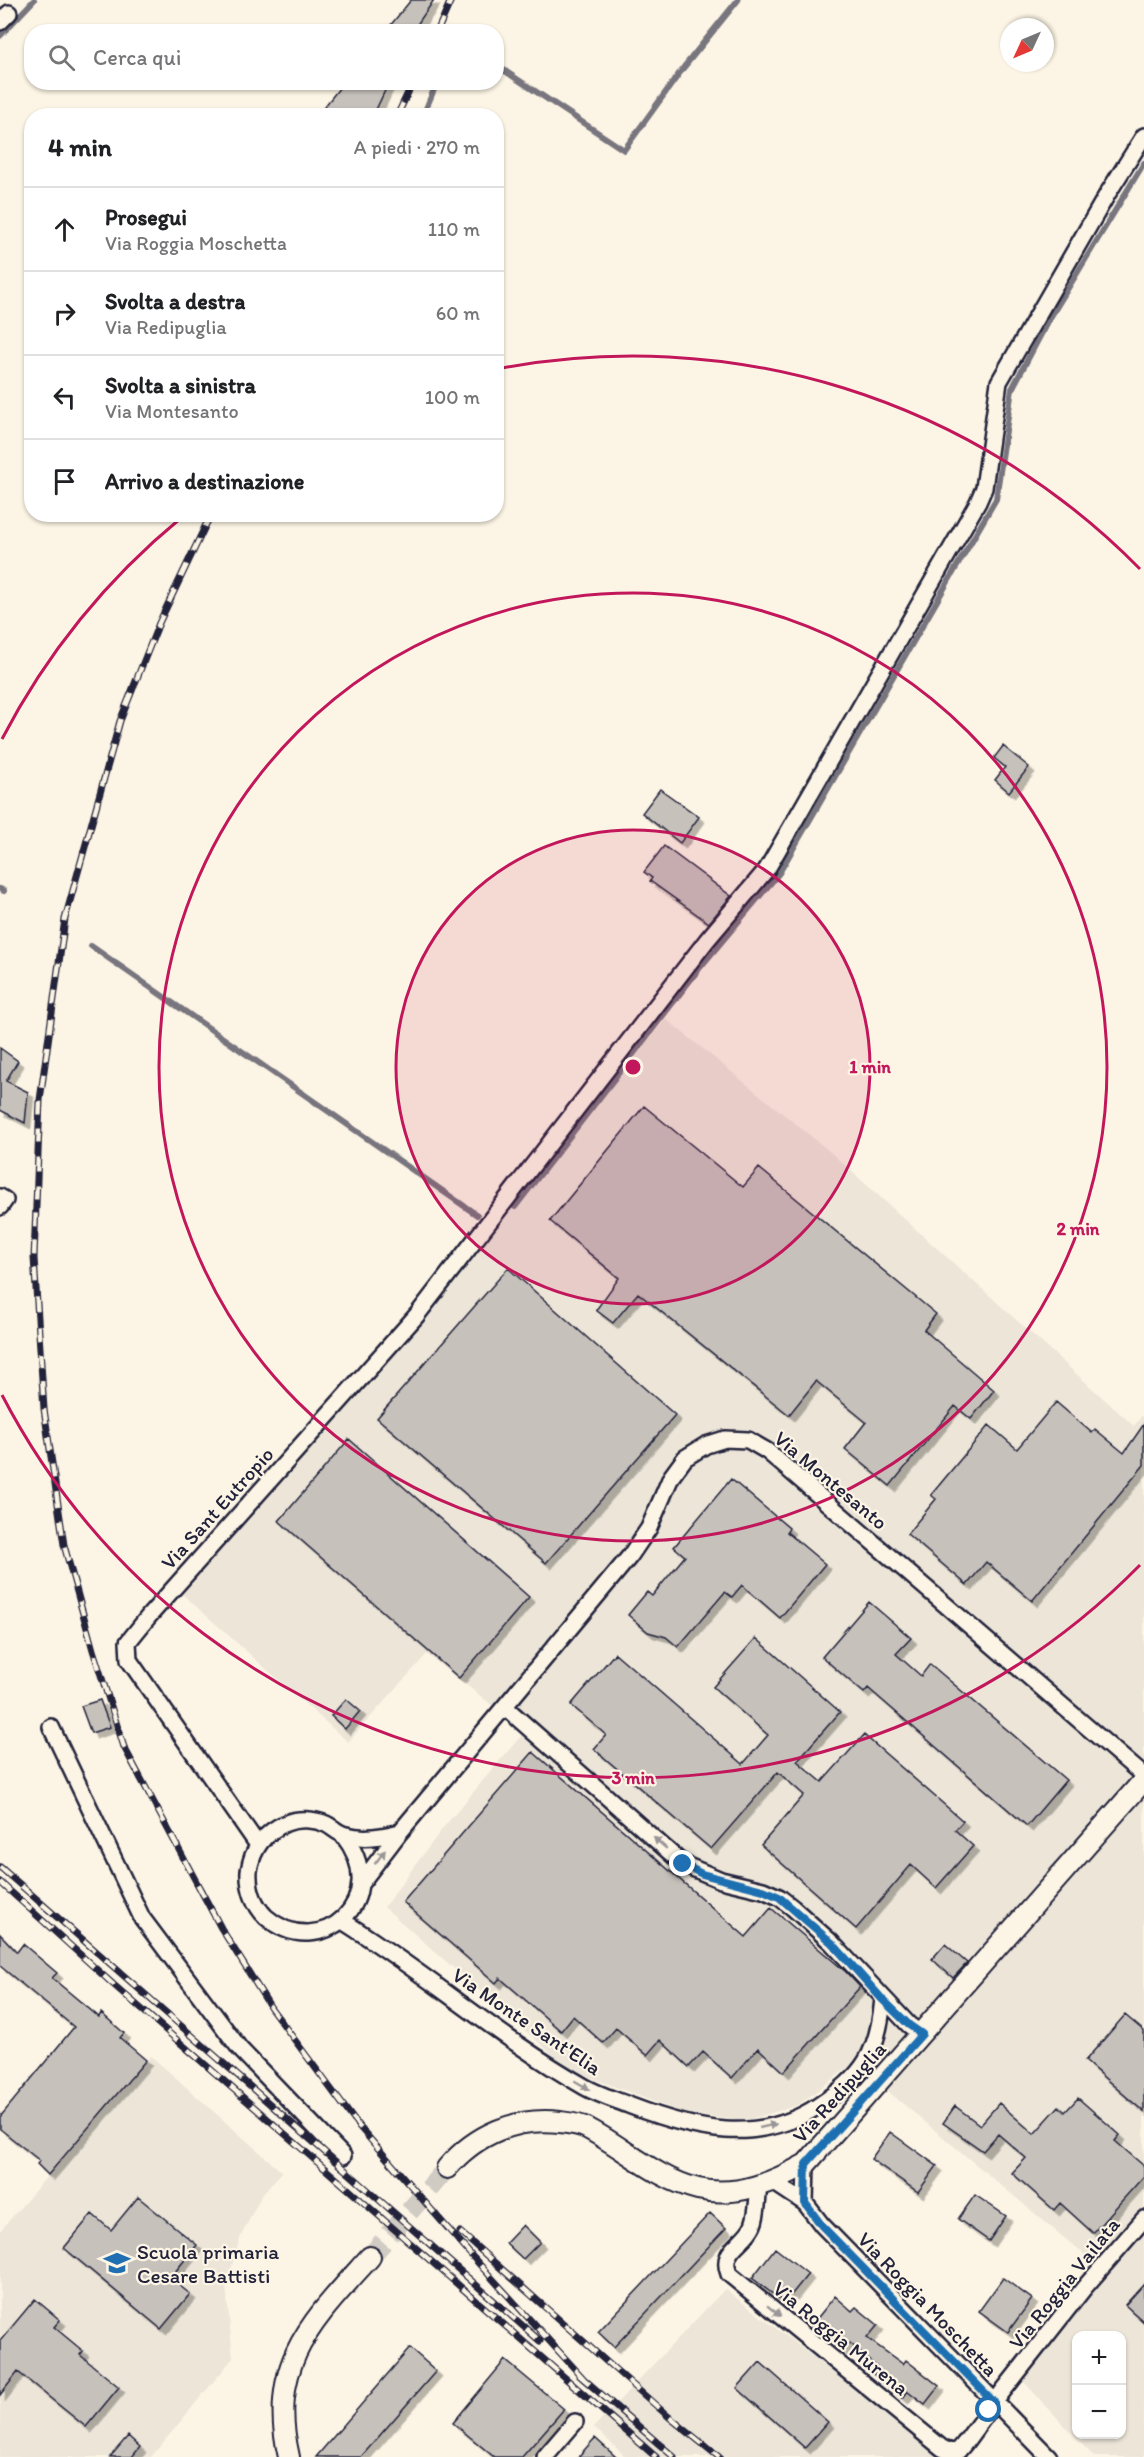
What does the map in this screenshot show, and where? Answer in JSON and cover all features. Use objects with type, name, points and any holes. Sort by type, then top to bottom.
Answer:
[{"type":"street","name":"Via Sant Eutropio","points":[[258,1845],[129,1660],[128,1642],[148,1616],[417,1315],[707,940],[767,869],[978,502],[984,489],[999,382],[1144,136]]},
{"type":"street","points":[[0,1197],[5,1200],[0,1207]]},
{"type":"street","name":"Via Montesanto","points":[[361,1883],[400,1832],[630,1556],[649,1528],[671,1477],[685,1458],[706,1445],[725,1439],[748,1440],[767,1450],[1144,1778]]},
{"type":"street","points":[[505,1707],[683,1864],[721,1880],[763,1890],[786,1903],[832,1943],[882,1999],[922,2034]]},
{"type":"street","points":[[51,1727],[142,1918],[240,2049],[343,2156]]},
{"type":"street","name":"Via Redipuglia","points":[[447,2168],[475,2141],[495,2130],[543,2120],[584,2127],[664,2175],[697,2189],[718,2192],[766,2184],[806,2164],[1144,1778]]},
{"type":"street","points":[[308,1820],[327,1824],[343,1835],[354,1849],[360,1865],[361,1883],[358,1897],[351,1910],[341,1920],[326,1929],[308,1933],[291,1931],[274,1924],[261,1912],[252,1896],[249,1879],[250,1861],[258,1845],[271,1831],[289,1822],[308,1820]]},
{"type":"street","points":[[343,1835],[382,1837],[400,1832]]},
{"type":"street","name":"Via Monte Sant'Elia","points":[[341,1920],[532,2054],[587,2089],[694,2127],[735,2132],[753,2129],[797,2118],[837,2094],[856,2076],[876,2043],[882,1999]]},
{"type":"street","points":[[805,2203],[806,2164]]},
{"type":"street","name":"Via Roggia Moschetta","points":[[766,2184],[805,2203],[822,2226],[1049,2457]]},
{"type":"street","name":"Via Roggia Murena","points":[[766,2184],[752,2227],[728,2255],[725,2265],[729,2274],[942,2448],[950,2452],[958,2451],[994,2402]]},
{"type":"street","name":"Via Roggia Vailata","points":[[994,2402],[1084,2288],[1144,2218]]},
{"type":"street","points":[[289,2457],[283,2431],[284,2395],[294,2354],[318,2316],[370,2257]]},
{"type":"street","points":[[545,2457],[575,2422]]},
{"type":"shaded area","points":[[666,1019],[829,1151],[1134,1426],[1144,1413],[1144,2457],[1094,2457],[1077,2439],[1126,2439],[1126,2331],[1072,2331],[1072,2433],[1010,2367],[1092,2261],[854,2063],[798,2105],[744,2121],[686,2114],[569,2069],[384,1907],[443,1828],[525,1731],[427,1654],[348,1742],[180,1592]]},
{"type":"shaded area","name":"Scuola primaria Cesare Battisti","points":[[151,2056],[282,2172],[262,2194],[240,2238],[226,2287],[233,2358],[151,2457],[0,2457],[0,2231]]},
{"type":"shaded area","points":[[725,2289],[943,2457],[626,2457],[594,2427]]},
{"type":"building","points":[[411,0],[434,0],[418,24],[392,24]]},
{"type":"building","points":[[338,90],[385,90],[377,108],[323,108]]},
{"type":"building","points":[[1003,746],[1029,767],[1009,792],[995,780],[1005,767],[994,758]]},
{"type":"building","points":[[660,789],[699,817],[680,843],[642,813]]},
{"type":"building","points":[[664,846],[731,896],[709,923],[650,881],[652,878],[644,872]]},
{"type":"building","points":[[0,1048],[18,1061],[6,1081],[28,1092],[25,1123],[0,1110]]},
{"type":"building","points":[[644,1106],[743,1187],[759,1168],[936,1314],[924,1330],[994,1390],[971,1419],[955,1406],[890,1486],[845,1449],[866,1422],[816,1381],[789,1415],[638,1293],[613,1323],[596,1310],[619,1278],[550,1221]]},
{"type":"building","points":[[508,1268],[675,1415],[546,1563],[377,1418]]},
{"type":"building","points":[[1056,1402],[1092,1433],[1095,1429],[1124,1453],[1144,1424],[1144,1465],[1032,1601],[986,1562],[967,1585],[907,1534],[936,1499],[931,1495],[989,1425],[1017,1449]]},
{"type":"building","points":[[349,1439],[529,1597],[459,1678],[279,1521]]},
{"type":"building","points":[[731,1479],[789,1528],[787,1532],[825,1564],[780,1618],[742,1585],[732,1597],[725,1592],[678,1647],[666,1637],[648,1632],[628,1615],[647,1592],[652,1596],[685,1556],[674,1547]]},
{"type":"building","points":[[869,1602],[911,1638],[896,1654],[921,1676],[930,1664],[1066,1780],[1027,1826],[868,1688],[864,1693],[822,1657]]},
{"type":"building","points":[[756,1638],[840,1712],[797,1761],[822,1782],[864,1735],[963,1821],[955,1830],[973,1846],[936,1888],[911,1865],[856,1929],[761,1845],[804,1795],[778,1772],[711,1849],[594,1749],[606,1735],[571,1705],[615,1653],[743,1764],[768,1735],[713,1687]]},
{"type":"building","points":[[346,1699],[360,1711],[345,1729],[331,1716]]},
{"type":"building","points":[[100,1700],[110,1727],[91,1733],[81,1706]]},
{"type":"building","points":[[533,1752],[746,1937],[771,1908],[846,1972],[860,1987],[784,2072],[758,2048],[732,2078],[703,2052],[689,2067],[660,2040],[647,2055],[616,2028],[603,2043],[573,2016],[561,2031],[500,1978],[496,1983],[403,1902]]},
{"type":"building","points":[[0,1934],[17,1952],[23,1944],[57,1973],[52,1978],[99,2017],[101,2013],[124,2033],[120,2038],[146,2060],[48,2175],[37,2164],[40,2161],[0,2129],[0,2117],[74,2027],[0,1966]]},
{"type":"building","points":[[945,1944],[967,1963],[953,1978],[932,1959]]},
{"type":"building","points":[[1125,2015],[1144,2031],[1144,2112],[1085,2061]]},
{"type":"building","points":[[1078,2098],[1120,2135],[1115,2141],[1144,2166],[1144,2176],[1093,2233],[1060,2203],[1054,2210],[1012,2173],[1026,2158],[998,2134],[983,2151],[943,2123],[955,2106],[980,2125],[999,2103],[1034,2134],[1059,2106],[1065,2112]]},
{"type":"building","points":[[890,2132],[937,2166],[918,2192],[871,2159]]},
{"type":"building","points":[[975,2195],[1006,2216],[989,2241],[958,2219]]},
{"type":"building","points":[[138,2197],[197,2245],[170,2278],[190,2294],[161,2329],[64,2248],[92,2214],[111,2230]]},
{"type":"building","points":[[710,2213],[726,2228],[614,2347],[598,2332]]},
{"type":"building","points":[[523,2225],[540,2242],[523,2259],[506,2243]]},
{"type":"building","points":[[775,2248],[808,2274],[792,2294],[789,2292],[782,2301],[752,2278]]},
{"type":"building","points":[[1003,2278],[1032,2299],[1008,2332],[979,2311]]},
{"type":"building","points":[[1144,2284],[1144,2322],[1125,2305]]},
{"type":"building","points":[[835,2296],[852,2311],[856,2307],[878,2325],[867,2338],[903,2364],[906,2360],[939,2386],[925,2404],[908,2391],[903,2398],[873,2374],[878,2368],[849,2343],[843,2351],[811,2326]]},
{"type":"building","points":[[35,2299],[60,2320],[54,2327],[83,2351],[80,2355],[119,2387],[86,2427],[18,2372],[0,2395],[0,2341]]},
{"type":"building","points":[[410,2348],[436,2371],[361,2457],[316,2457]]},
{"type":"building","points":[[505,2360],[564,2409],[522,2457],[494,2457],[453,2423]]},
{"type":"building","points":[[760,2362],[828,2422],[805,2448],[737,2388]]},
{"type":"building","points":[[128,2436],[140,2447],[132,2457],[110,2457]]},
{"type":"building","points":[[595,2438],[616,2457],[578,2457]]},
{"type":"waterway","points":[[0,36],[34,0]]},
{"type":"waterway","points":[[504,70],[624,150],[684,67],[738,0]]},
{"type":"waterway","points":[[426,108],[434,90]]},
{"type":"waterway","points":[[515,1207],[702,965],[779,873],[996,499],[1012,389],[1048,321],[1144,163]]},
{"type":"waterway","points":[[0,889],[4,891]]},
{"type":"waterway","points":[[91,946],[477,1215]]},
{"type":"tunnel","points":[[370,2257],[447,2168]]},
{"type":"railway","points":[[440,24],[451,0]]},
{"type":"railway","points":[[401,108],[409,90]]},
{"type":"railway","points":[[207,522],[159,623],[120,721],[65,919],[40,1100],[34,1258],[44,1409],[64,1545],[93,1650],[124,1747],[221,1928],[271,2008],[357,2124],[470,2254],[584,2379]]},
{"type":"railway","points":[[0,1867],[540,2341]]},
{"type":"railway","points":[[0,1882],[115,1986],[656,2457]]},
{"type":"railway","points":[[460,2232],[669,2417],[719,2457]]},
{"type":"railway","points":[[579,2375],[674,2457]]},
{"type":"place","name":"Scuola primaria Cesare Battisti","points":[[117,2263]]},
{"type":"route","points":[[683,1864],[702,1874],[763,1890],[779,1897],[832,1943],[882,1999],[922,2034],[806,2164],[805,2203],[822,2226],[868,2270],[994,2402],[989,2410]]}]
